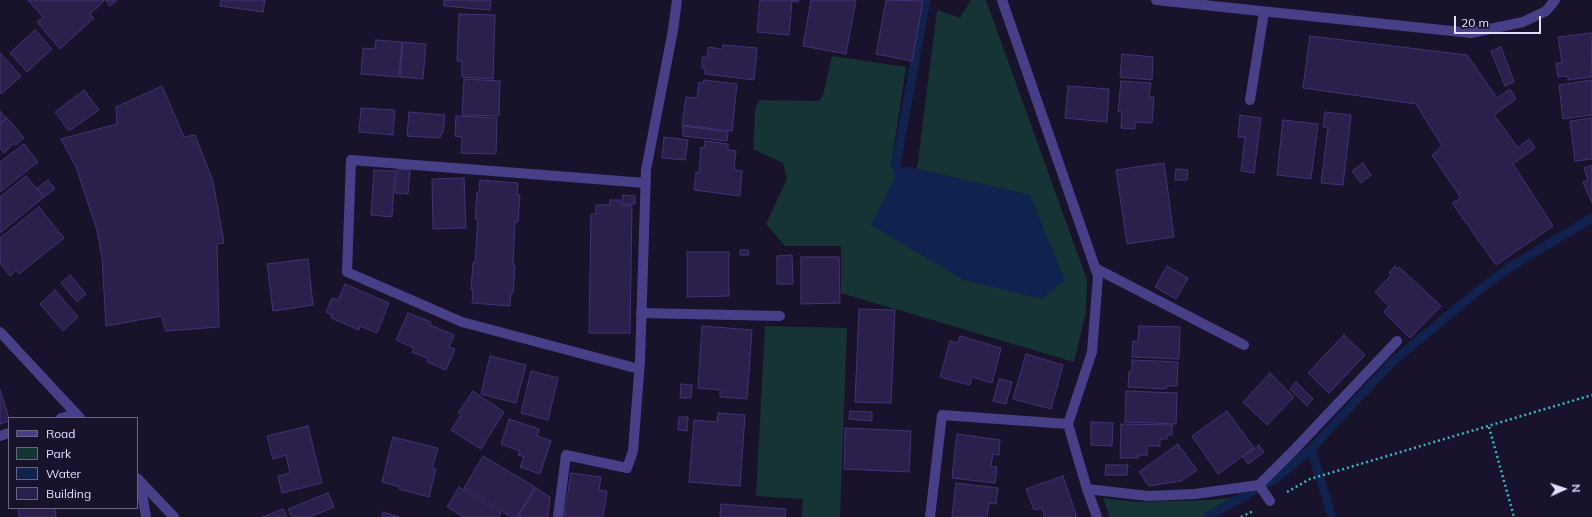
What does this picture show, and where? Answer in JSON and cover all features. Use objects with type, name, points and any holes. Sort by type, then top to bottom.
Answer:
[{"type":"street","points":[[558,517],[566,455],[627,468],[634,450],[639,369],[646,170],[673,30],[677,0]]},
{"type":"street","points":[[1002,0],[1098,276],[1092,352],[1068,424],[1087,489],[1097,517]]},
{"type":"street","points":[[1156,0],[1470,33],[1522,22],[1546,11],[1555,0]]},
{"type":"street","points":[[1250,100],[1264,12]]},
{"type":"street","points":[[639,369],[462,322],[347,272],[351,160],[646,184]]},
{"type":"street","points":[[1095,268],[1244,345]]},
{"type":"street","points":[[641,313],[780,316]]},
{"type":"street","points":[[0,332],[78,416]]},
{"type":"street","points":[[1087,489],[1148,496],[1195,494],[1258,485],[1294,450],[1397,341]]},
{"type":"street","points":[[930,517],[942,415],[1068,424]]},
{"type":"street","points":[[138,480],[146,517]]},
{"type":"street","points":[[138,480],[174,517]]},
{"type":"street","points":[[1258,485],[1269,500]]},
{"type":"path","points":[[1241,517],[1269,500],[1310,479],[1489,427],[1592,395]]},
{"type":"path","points":[[1489,427],[1514,517]]},
{"type":"green space","points":[[971,0],[986,0],[1087,280],[1086,312],[1074,362],[841,293],[841,246],[785,246],[766,224],[787,179],[783,163],[753,149],[755,110],[759,100],[819,101],[823,95],[832,56],[906,67],[891,166],[898,172],[871,225],[1030,195],[917,169],[937,10],[960,18]]},
{"type":"green space","points":[[765,326],[847,328],[840,517],[802,517],[803,499],[756,496]]},
{"type":"green space","points":[[1253,495],[1211,517],[1110,517],[1103,498],[1135,502],[1212,500]]},
{"type":"water","points":[[905,166],[1030,195],[1065,280],[1042,299],[964,280],[871,225],[898,172]]},
{"type":"building","points":[[28,0],[104,1],[90,14],[94,18],[60,49],[37,22],[43,17]]},
{"type":"building","points":[[105,0],[117,0],[110,6]]},
{"type":"building","points":[[221,0],[265,0],[263,12],[220,6]]},
{"type":"building","points":[[444,0],[491,0],[490,10],[444,6]]},
{"type":"building","points":[[760,0],[799,0],[798,2],[792,1],[789,35],[757,32]]},
{"type":"building","points":[[811,0],[856,0],[846,54],[803,46]]},
{"type":"building","points":[[886,0],[923,1],[912,61],[876,54]]},
{"type":"building","points":[[459,14],[495,15],[493,79],[462,77],[462,61],[457,61]]},
{"type":"building","points":[[35,30],[52,49],[27,72],[10,53]]},
{"type":"building","points":[[1591,33],[1592,77],[1568,80],[1568,76],[1558,77],[1556,63],[1562,63],[1558,37]]},
{"type":"building","points":[[1310,36],[1467,55],[1497,98],[1510,89],[1516,99],[1494,115],[1518,148],[1529,139],[1535,148],[1513,164],[1553,226],[1496,265],[1452,203],[1461,198],[1432,155],[1442,146],[1416,104],[1303,88]]},
{"type":"building","points":[[376,40],[402,42],[399,77],[361,74],[363,48],[375,49]]},
{"type":"building","points":[[403,42],[426,44],[423,79],[400,77]]},
{"type":"building","points":[[723,45],[757,48],[754,80],[705,74],[705,68],[702,68],[702,57],[707,57],[708,47],[722,49]]},
{"type":"building","points":[[1501,47],[1514,82],[1505,86],[1491,51]]},
{"type":"building","points":[[0,53],[21,76],[1,94],[0,93]]},
{"type":"building","points":[[1122,54],[1153,57],[1152,80],[1120,77]]},
{"type":"building","points":[[464,79],[500,81],[499,116],[462,115]]},
{"type":"building","points":[[704,80],[737,84],[732,131],[682,125],[686,97],[697,98],[699,82],[703,83]]},
{"type":"building","points":[[1592,80],[1592,115],[1563,119],[1559,85]]},
{"type":"building","points":[[1121,81],[1151,83],[1149,97],[1154,97],[1152,123],[1135,122],[1135,129],[1121,128],[1122,112],[1118,112]]},
{"type":"building","points":[[162,86],[184,137],[195,135],[213,181],[224,243],[217,244],[219,327],[166,331],[161,316],[106,326],[102,258],[97,230],[76,167],[61,139],[117,124],[116,107]]},
{"type":"building","points":[[1068,86],[1109,89],[1107,122],[1065,118]]},
{"type":"building","points":[[84,90],[99,110],[69,131],[55,112]]},
{"type":"building","points":[[361,108],[395,110],[393,135],[359,132]]},
{"type":"building","points":[[0,111],[6,118],[0,124]]},
{"type":"building","points":[[409,112],[445,115],[443,133],[441,133],[440,138],[407,136]]},
{"type":"building","points":[[1325,112],[1351,115],[1343,185],[1321,183],[1328,128],[1323,127]]},
{"type":"building","points":[[1240,115],[1261,118],[1254,173],[1241,171],[1245,137],[1238,137]]},
{"type":"building","points":[[456,116],[497,118],[496,154],[461,153],[462,137],[455,136]]},
{"type":"building","points":[[7,118],[24,138],[16,145],[14,143],[4,153],[0,148],[0,124]]},
{"type":"building","points":[[1592,118],[1592,159],[1575,161],[1570,121]]},
{"type":"building","points":[[1283,120],[1318,124],[1311,179],[1277,175]]},
{"type":"building","points":[[683,126],[728,132],[727,141],[683,136]]},
{"type":"building","points":[[664,137],[688,140],[685,160],[662,158]]},
{"type":"building","points":[[705,141],[728,144],[728,150],[736,151],[734,170],[742,171],[740,196],[694,190],[696,172],[699,173],[701,147],[704,148]]},
{"type":"building","points":[[24,144],[38,162],[0,192],[0,162]]},
{"type":"building","points":[[1164,163],[1174,237],[1127,244],[1116,170]]},
{"type":"building","points":[[1363,163],[1371,175],[1361,183],[1352,171]]},
{"type":"building","points":[[1592,165],[1592,203],[1583,182],[1588,180],[1584,168]]},
{"type":"building","points":[[397,169],[410,170],[408,194],[395,193]]},
{"type":"building","points":[[1176,169],[1188,170],[1187,180],[1175,180]]},
{"type":"building","points":[[374,170],[395,171],[392,217],[371,215]]},
{"type":"building","points":[[26,176],[44,197],[0,233],[0,197]]},
{"type":"building","points":[[464,178],[466,228],[433,229],[432,179]]},
{"type":"building","points":[[48,180],[55,189],[44,197],[37,188]]},
{"type":"building","points":[[480,180],[518,183],[517,195],[520,195],[518,222],[515,222],[513,265],[515,266],[513,293],[511,292],[510,306],[472,303],[473,290],[471,290],[473,263],[475,263],[478,219],[475,219],[477,192],[479,192]]},
{"type":"building","points":[[623,195],[635,196],[635,204],[622,204]]},
{"type":"building","points":[[610,200],[620,200],[621,205],[632,206],[630,333],[589,333],[591,214],[596,214],[596,205],[610,205]]},
{"type":"building","points":[[39,207],[64,238],[19,274],[16,270],[10,276],[0,263],[0,238]]},
{"type":"building","points":[[740,250],[748,250],[749,255],[740,255]]},
{"type":"building","points":[[687,252],[729,252],[729,296],[687,297]]},
{"type":"building","points":[[792,255],[793,284],[777,284],[777,256]]},
{"type":"building","points":[[801,257],[839,257],[840,303],[801,304]]},
{"type":"building","points":[[308,259],[313,305],[273,311],[267,264]]},
{"type":"building","points":[[1167,266],[1188,278],[1176,299],[1155,287]]},
{"type":"building","points":[[1395,266],[1397,269],[1399,267],[1441,306],[1410,338],[1384,312],[1389,306],[1375,292],[1391,275],[1389,273]]},
{"type":"building","points":[[70,275],[86,294],[77,302],[61,283]]},
{"type":"building","points":[[345,284],[389,303],[377,333],[360,326],[359,330],[331,318],[332,315],[326,312],[332,298],[338,300]]},
{"type":"building","points":[[55,290],[78,317],[63,331],[40,304]]},
{"type":"building","points":[[859,309],[895,310],[891,403],[855,402]]},
{"type":"building","points":[[408,313],[431,322],[430,325],[454,335],[449,347],[455,349],[446,370],[427,362],[429,359],[412,352],[414,348],[396,340]]},
{"type":"building","points":[[702,326],[752,330],[747,399],[720,397],[720,390],[698,388]]},
{"type":"building","points":[[1139,326],[1180,327],[1179,359],[1132,357],[1133,341],[1138,342]]},
{"type":"building","points":[[1344,335],[1365,355],[1329,393],[1308,373]]},
{"type":"building","points":[[960,336],[1001,348],[992,383],[972,377],[970,385],[940,377],[950,341],[958,343]]},
{"type":"building","points":[[1026,354],[1063,365],[1051,409],[1013,399]]},
{"type":"building","points":[[490,356],[526,365],[516,403],[481,394]]},
{"type":"building","points":[[1132,360],[1178,362],[1177,386],[1167,386],[1166,389],[1128,387],[1129,371],[1132,371]]},
{"type":"building","points":[[531,371],[558,378],[548,420],[521,413]]},
{"type":"building","points":[[1270,373],[1294,397],[1267,425],[1243,402]]},
{"type":"building","points":[[999,379],[1012,382],[1006,404],[993,401]]},
{"type":"building","points":[[1296,382],[1313,399],[1307,406],[1290,389]]},
{"type":"building","points":[[681,384],[692,385],[691,398],[680,398]]},
{"type":"building","points":[[0,390],[9,417],[8,421],[0,424]]},
{"type":"building","points":[[473,391],[504,412],[481,449],[451,430],[461,415],[458,413]]},
{"type":"building","points":[[1126,391],[1177,393],[1176,424],[1125,422]]},
{"type":"building","points":[[850,411],[872,412],[872,421],[849,419]]},
{"type":"building","points":[[1227,411],[1254,448],[1218,474],[1192,436]]},
{"type":"building","points":[[718,413],[745,415],[740,486],[689,482],[694,420],[717,422]]},
{"type":"building","points":[[679,417],[688,417],[687,431],[678,430]]},
{"type":"building","points":[[509,419],[539,429],[537,436],[551,441],[540,474],[520,467],[524,457],[518,455],[520,451],[501,444]]},
{"type":"building","points":[[1091,422],[1113,423],[1112,446],[1091,445]]},
{"type":"building","points":[[1121,424],[1172,425],[1172,435],[1167,435],[1167,439],[1160,439],[1160,446],[1147,446],[1147,455],[1138,455],[1139,458],[1120,458]]},
{"type":"building","points":[[308,426],[322,483],[282,493],[278,476],[290,473],[286,455],[273,459],[267,436]]},
{"type":"building","points":[[845,428],[911,431],[909,472],[844,469]]},
{"type":"building","points":[[957,434],[1000,440],[999,455],[993,454],[991,466],[997,467],[995,483],[952,478]]},
{"type":"building","points":[[393,437],[438,448],[432,469],[436,469],[429,497],[399,489],[400,487],[382,482]]},
{"type":"building","points":[[1178,444],[1197,470],[1181,481],[1149,486],[1139,472]]},
{"type":"building","points":[[1259,445],[1264,452],[1248,464],[1243,457]]},
{"type":"building","points":[[483,456],[535,487],[517,517],[511,517],[464,488]]},
{"type":"building","points":[[1106,465],[1128,465],[1127,475],[1105,475]]},
{"type":"building","points":[[571,473],[601,477],[599,490],[607,491],[603,517],[564,517]]},
{"type":"building","points":[[1063,476],[1077,517],[1045,517],[1042,508],[1034,510],[1026,489]]},
{"type":"building","points":[[956,483],[998,488],[996,504],[989,503],[987,517],[952,517]]},
{"type":"building","points":[[459,487],[501,513],[499,517],[464,517],[447,507]]},
{"type":"building","points":[[536,488],[550,497],[548,517],[518,517]]},
{"type":"building","points":[[328,493],[334,507],[310,517],[292,517],[288,509]]},
{"type":"building","points":[[721,504],[786,509],[785,517],[720,517]]},
{"type":"building","points":[[18,509],[55,509],[56,517],[19,517]]},
{"type":"building","points":[[283,509],[287,517],[262,517]]},
{"type":"building","points":[[383,512],[399,517],[382,517]]},
{"type":"waterway","points":[[898,172],[896,165],[926,0]]},
{"type":"waterway","points":[[1207,517],[1276,478],[1311,449],[1391,363],[1474,294],[1510,267],[1592,218]]},
{"type":"waterway","points":[[1311,449],[1332,517]]}]
